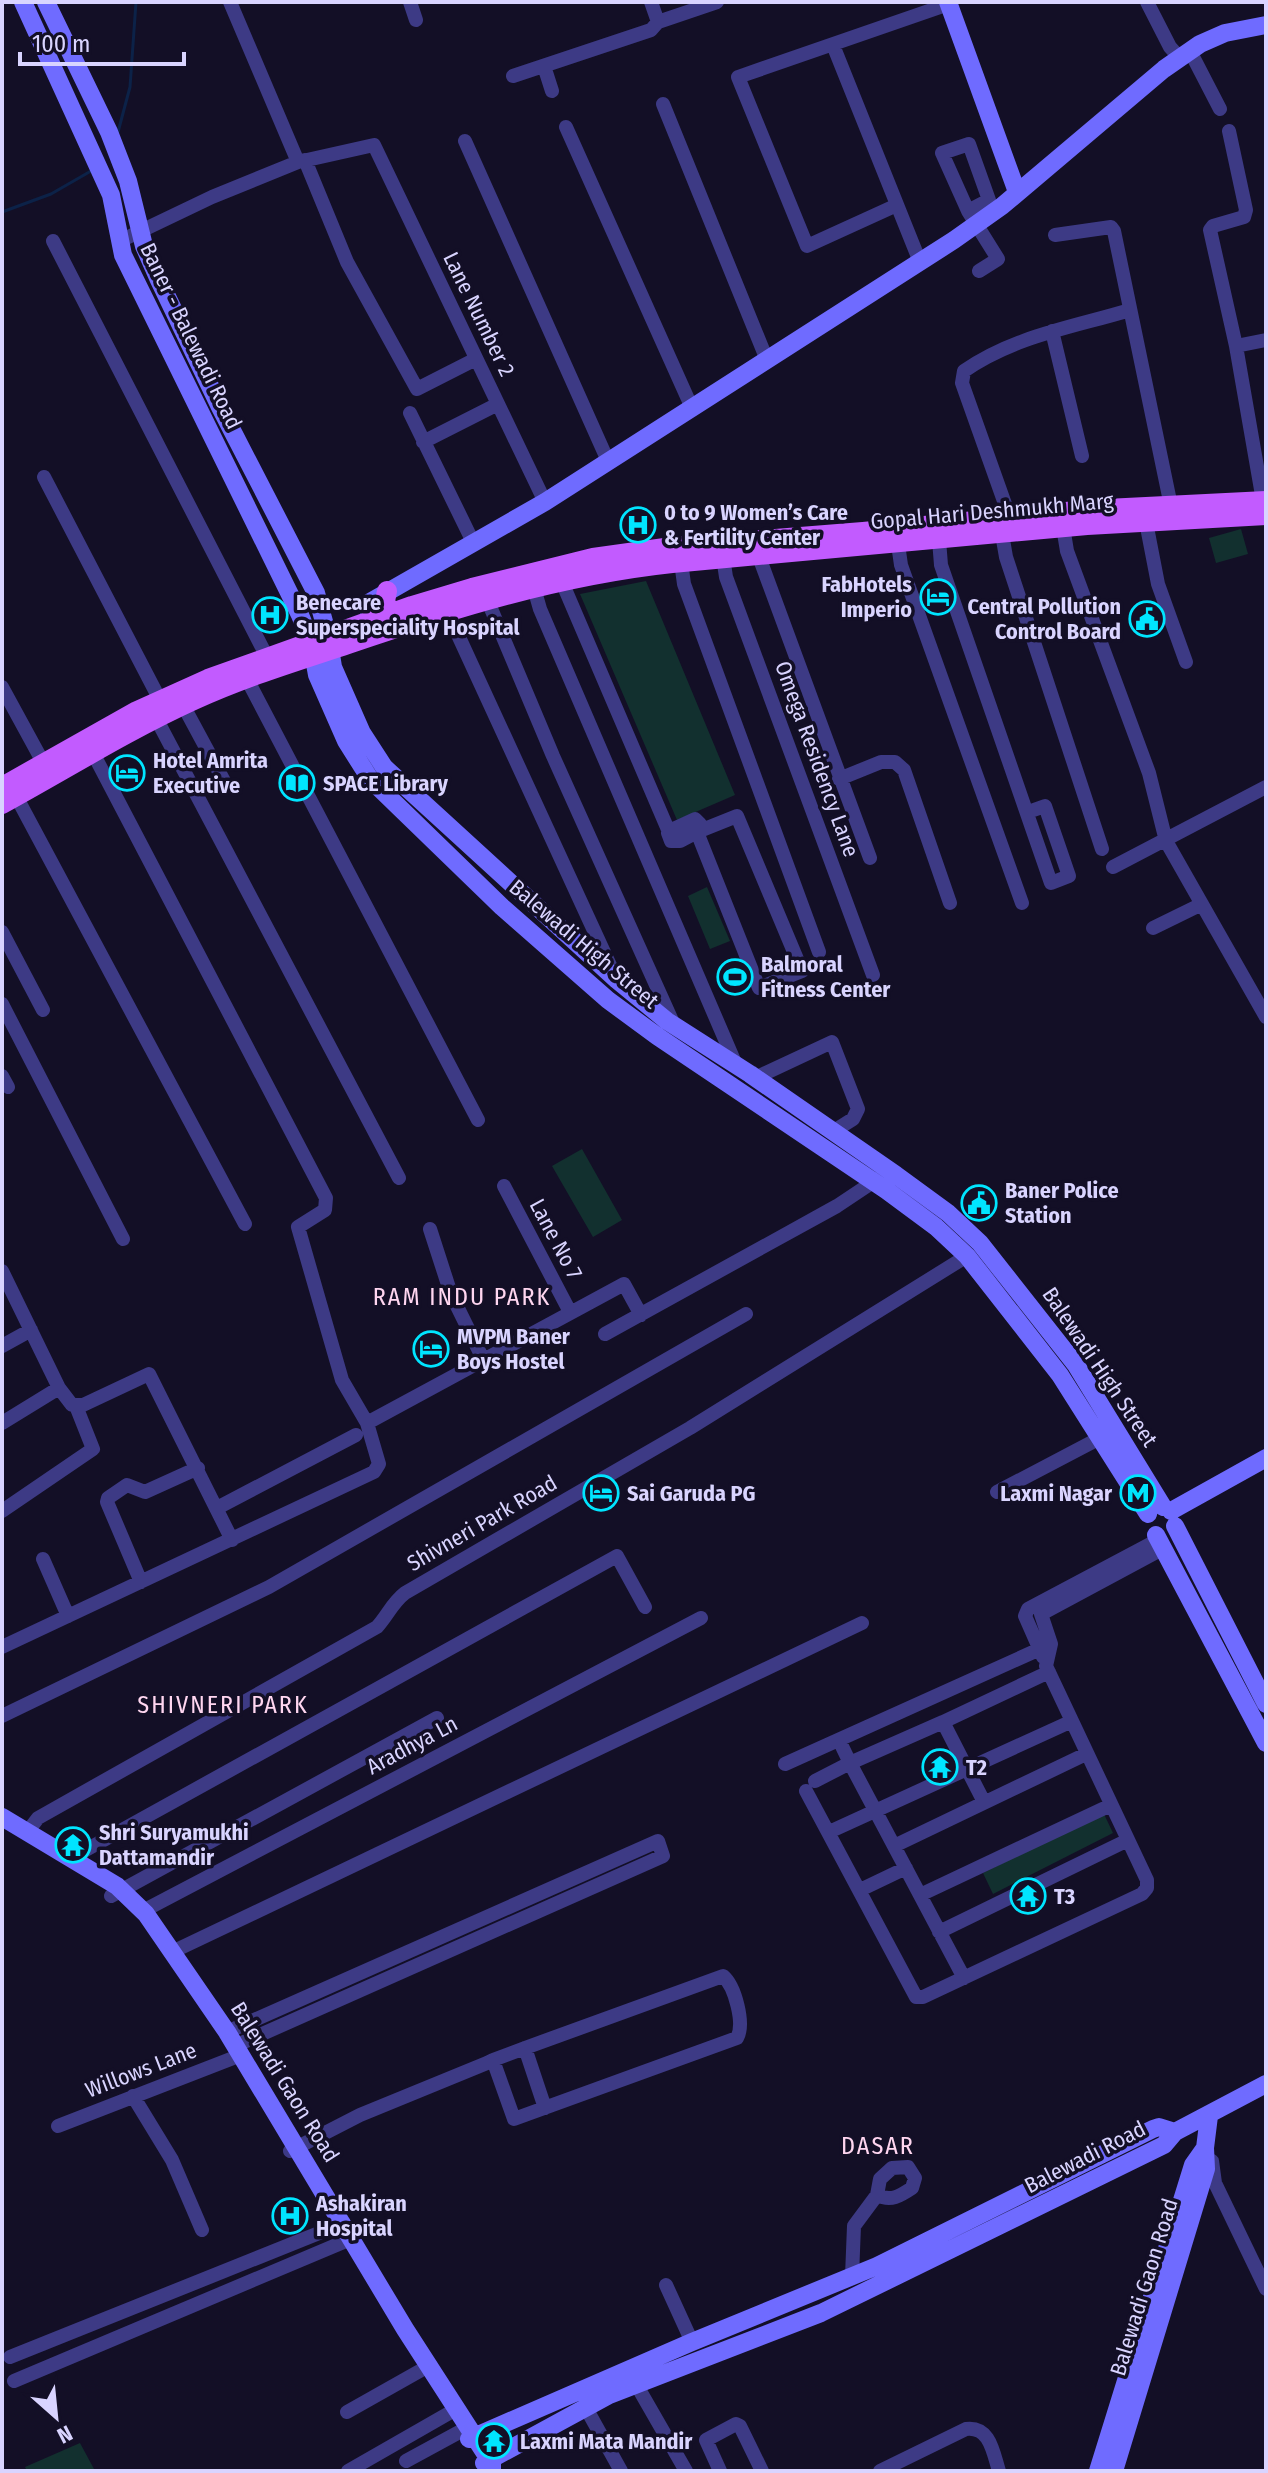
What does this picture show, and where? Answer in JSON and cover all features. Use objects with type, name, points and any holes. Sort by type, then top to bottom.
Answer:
[{"type":"main road","name":"Gopal Hari Deshmukh Marg","points":[[15,790],[44,764],[267,657],[320,646],[534,588],[622,569],[723,557],[939,540],[1086,510],[1265,506]]},
{"type":"main road","name":"Gopal Hari Deshmukh Marg","points":[[15,790],[93,753],[158,709],[183,705],[247,679],[369,621],[472,588],[593,558],[672,547],[1006,526],[1063,527],[1146,522],[1265,506]]},
{"type":"main road","points":[[387,591],[385,601],[390,614]]},
{"type":"street","name":"Baner - Balewadi Road","points":[[23,2],[95,155],[108,189],[123,255],[320,646]]},
{"type":"street","name":"Baner - Balewadi Road","points":[[46,2],[109,132],[128,181],[140,232],[159,280],[220,407],[316,593],[320,646]]},
{"type":"street","points":[[230,2],[347,262],[417,389],[476,359]]},
{"type":"street","points":[[410,2],[416,20]]},
{"type":"street","points":[[651,2],[658,22]]},
{"type":"street","points":[[513,76],[651,30],[658,22],[695,6],[717,2]]},
{"type":"street","points":[[1147,2],[1170,47],[1185,54],[1220,109]]},
{"type":"street","points":[[897,205],[807,246],[738,77],[949,3],[1017,192]]},
{"type":"street","points":[[369,621],[370,602],[545,502],[920,262],[972,217],[1017,192],[1185,54],[1225,33],[1266,25]]},
{"type":"street","points":[[833,45],[920,262]]},
{"type":"street","points":[[544,66],[552,91]]},
{"type":"street","points":[[663,104],[767,360]]},
{"type":"street","points":[[566,127],[692,408]]},
{"type":"street","points":[[1229,131],[1246,210],[1244,217],[1213,226],[1210,230],[1236,346],[1265,506]]},
{"type":"street","points":[[465,141],[608,461]]},
{"type":"street","name":"Lane Number 2","points":[[302,161],[374,145],[545,502]]},
{"type":"street","points":[[120,241],[212,197],[302,161]]},
{"type":"street","points":[[972,217],[1005,256],[979,271]]},
{"type":"street","points":[[1055,235],[1111,227],[1114,231],[1171,506]]},
{"type":"street","points":[[53,241],[267,657]]},
{"type":"street","points":[[1102,849],[1006,557],[1006,526],[962,383],[964,371],[1012,345],[1130,310]]},
{"type":"street","points":[[1052,331],[1082,456]]},
{"type":"street","points":[[1236,346],[1266,340]]},
{"type":"street","points":[[423,442],[498,404]]},
{"type":"street","points":[[410,413],[473,542]]},
{"type":"street","points":[[44,477],[158,709],[399,1178]]},
{"type":"street","points":[[1146,522],[1158,584],[1186,662]]},
{"type":"street","points":[[1063,527],[1067,551],[1149,773],[1166,841],[1266,1017]]},
{"type":"street","points":[[939,540],[941,565],[1051,883],[1069,876],[1045,806],[1028,812]]},
{"type":"street","points":[[898,544],[901,565],[1022,903]]},
{"type":"street","points":[[758,554],[870,858]]},
{"type":"street","name":"Omega Residency Lane","points":[[723,557],[726,577],[873,975]]},
{"type":"street","points":[[681,562],[684,584],[819,952]]},
{"type":"street","points":[[562,582],[671,841],[737,816],[802,971],[759,988],[697,832]]},
{"type":"street","points":[[534,588],[540,609],[736,1065]]},
{"type":"street","points":[[487,599],[553,756],[674,1026]]},
{"type":"street","points":[[447,611],[617,980]]},
{"type":"street","name":"Balewadi High Street","points":[[320,646],[333,667],[362,733],[384,767],[617,980],[674,1026],[834,1131],[881,1176]]},
{"type":"street","name":"Balewadi High Street","points":[[320,646],[317,675],[346,741],[370,779],[502,907],[608,1000],[657,1036],[916,1201],[948,1213],[995,1260],[1076,1365],[1141,1471],[1266,1704]]},
{"type":"street","points":[[247,679],[478,1120]]},
{"type":"street","points":[[2,687],[44,764]]},
{"type":"street","points":[[183,705],[224,781]]},
{"type":"street","points":[[2,1647],[374,1472],[379,1464],[379,1457],[362,1429],[342,1380],[298,1227],[325,1210],[326,1198],[93,753]]},
{"type":"street","points":[[839,779],[881,762],[895,762],[904,770],[950,903]]},
{"type":"street","points":[[1113,867],[1266,787]]},
{"type":"street","points":[[15,790],[245,1224]]},
{"type":"street","points":[[1153,928],[1202,904]]},
{"type":"street","points":[[2,932],[43,1010]]},
{"type":"street","points":[[2,1004],[123,1239]]},
{"type":"street","points":[[755,1078],[832,1042],[858,1109],[853,1119],[834,1131]]},
{"type":"street","points":[[605,1334],[789,1234],[881,1176]]},
{"type":"street","name":"Lane No 7","points":[[504,1186],[570,1312]]},
{"type":"street","name":"Balewadi High Street","points":[[916,1201],[936,1227],[982,1272],[1060,1375],[1100,1438],[1164,1515]]},
{"type":"street","points":[[430,1229],[451,1294],[484,1361]]},
{"type":"street","name":"Shivneri Park Road","points":[[28,1831],[38,1818],[377,1627],[386,1618],[392,1603],[405,1593],[690,1428],[967,1256]]},
{"type":"street","points":[[2,1271],[59,1388],[67,1401],[76,1406],[93,1449],[2,1511]]},
{"type":"street","points":[[217,1508],[624,1284],[641,1315]]},
{"type":"street","points":[[2,1716],[269,1587],[746,1314]]},
{"type":"street","points":[[2,1346],[31,1330]]},
{"type":"street","points":[[76,1406],[149,1374],[232,1540]]},
{"type":"street","points":[[2,1423],[59,1388]]},
{"type":"street","points":[[997,1492],[1100,1438]]},
{"type":"street","points":[[1046,1657],[943,1722],[850,1763],[811,1786],[829,1832],[916,1997],[923,1997],[964,1978],[1142,1894],[1147,1888],[1147,1880],[1070,1722],[1034,1614],[1159,1542],[1165,1535],[1164,1515],[1266,1458]]},
{"type":"street","points":[[141,1582],[108,1498],[127,1485],[145,1492],[198,1468]]},
{"type":"street","points":[[1141,1471],[1162,1491],[1194,1498]]},
{"type":"street","points":[[1187,1553],[1187,1528],[1194,1498]]},
{"type":"street","points":[[1159,1542],[1266,1743]]},
{"type":"street","points":[[75,1860],[84,1851],[617,1556],[645,1607]]},
{"type":"street","points":[[43,1559],[68,1616]]},
{"type":"street","name":"Aradhya Ln","points":[[143,1911],[701,1618]]},
{"type":"street","points":[[172,1952],[862,1623]]},
{"type":"street","points":[[785,1764],[1046,1657]]},
{"type":"street","points":[[116,1893],[437,1718]]},
{"type":"street","points":[[943,1722],[984,1802]]},
{"type":"street","points":[[829,1832],[1070,1722]]},
{"type":"street","points":[[839,1740],[964,1978]]},
{"type":"street","points":[[894,1846],[1086,1754]]},
{"type":"street","points":[[920,1895],[1111,1805]]},
{"type":"street","name":"Balewadi Gaon Road","points":[[2,1817],[75,1860],[116,1893],[234,2048]]},
{"type":"street","name":"Balewadi Gaon Road","points":[[2,1831],[65,1863],[143,1911],[234,2048],[468,2436]]},
{"type":"street","points":[[939,1932],[1128,1840]]},
{"type":"street","points":[[658,1841],[661,1844],[663,1856],[234,2048],[247,2021],[658,1841]]},
{"type":"street","points":[[860,1890],[906,1868]]},
{"type":"street","points":[[293,2149],[360,2115],[493,2060],[723,1976],[730,1985],[741,2029],[737,2038],[514,2119],[493,2060]]},
{"type":"street","points":[[247,2021],[254,2037]]},
{"type":"street","name":"Willows Lane","points":[[58,2126],[133,2096],[234,2048]]},
{"type":"street","points":[[525,2048],[545,2108]]},
{"type":"street","points":[[1175,2132],[1266,2084]]},
{"type":"street","points":[[133,2096],[172,2160],[202,2230]]},
{"type":"street","points":[[1209,2116],[1215,2183],[1266,2289]]},
{"type":"street","name":"Balewadi Gaon Road","points":[[1114,2471],[1206,2169],[1209,2116]]},
{"type":"street","name":"Balewadi Road","points":[[468,2436],[523,2416],[852,2276],[1153,2129],[1159,2127],[1175,2132],[1164,2145],[849,2300],[636,2384],[586,2408],[533,2437],[490,2466]]},
{"type":"street","points":[[1098,2471],[1193,2165],[1205,2148]]},
{"type":"street","points":[[852,2276],[854,2226],[877,2195]]},
{"type":"street","points":[[10,2357],[345,2232]]},
{"type":"street","points":[[14,2381],[345,2232]]},
{"type":"street","name":"Balewadi Gaon Road","points":[[345,2232],[451,2412],[490,2466]]},
{"type":"street","points":[[666,2285],[700,2360]]},
{"type":"street","points":[[347,2412],[425,2368]]},
{"type":"street","points":[[636,2384],[686,2471]]},
{"type":"street","points":[[586,2408],[621,2471]]},
{"type":"street","points":[[348,2471],[451,2412]]},
{"type":"street","points":[[523,2416],[533,2437]]},
{"type":"street","points":[[720,2471],[706,2441],[736,2424],[740,2426],[762,2471]]},
{"type":"street","points":[[880,2471],[973,2428],[981,2429],[986,2435],[999,2471]]},
{"type":"street","points":[[406,2461],[468,2436]]},
{"type":"green space","points":[[1241,529],[1248,554],[1216,563],[1209,538]]},
{"type":"green space","points":[[646,581],[735,795],[677,820],[580,594]]},
{"type":"green space","points":[[707,887],[730,941],[710,949],[688,896]]},
{"type":"green space","points":[[582,1149],[622,1220],[593,1237],[552,1166]]},
{"type":"green space","points":[[1103,1812],[1113,1833],[993,1894],[983,1873]]},
{"type":"green space","points":[[80,2443],[94,2469],[27,2471],[25,2467]]},
{"type":"waterway","points":[[118,132],[130,87],[136,2]]},
{"type":"waterway","points":[[2,212],[51,194],[91,171]]},
{"type":"place","name":"0 to 9 Women’s Care & Fertility Center","points":[[638,525]]},
{"type":"place","name":"FabHotels Imperio","points":[[938,597]]},
{"type":"place","name":"Benecare Superspeciality Hospital","points":[[270,615]]},
{"type":"place","name":"Central Pollution Control Board","points":[[1147,619]]},
{"type":"place","name":"Hotel Amrita Executive","points":[[127,773]]},
{"type":"place","name":"SPACE Library","points":[[297,783]]},
{"type":"place","name":"Balmoral Fitness Center","points":[[735,977]]},
{"type":"place","name":"Baner Police Station","points":[[979,1203]]},
{"type":"place","name":"MVPM Baner Boys Hostel","points":[[431,1349]]},
{"type":"place","name":"Sai Garuda PG","points":[[601,1493]]},
{"type":"place","name":"Laxmi Nagar","points":[[1138,1493]]},
{"type":"place","name":"T2","points":[[940,1767]]},
{"type":"place","name":"Shri Suryamukhi Dattamandir","points":[[73,1845]]},
{"type":"place","name":"T3","points":[[1028,1896]]},
{"type":"place","name":"Ashakiran Hospital","points":[[290,2216]]},
{"type":"place","name":"Laxmi Mata Mandir","points":[[494,2441]]},
{"type":"district","name":"RAM INDU PARK","points":[[462,1297]]},
{"type":"district","name":"SHIVNERI PARK","points":[[223,1705]]},
{"type":"district","name":"DASAR","points":[[878,2146]]}]
